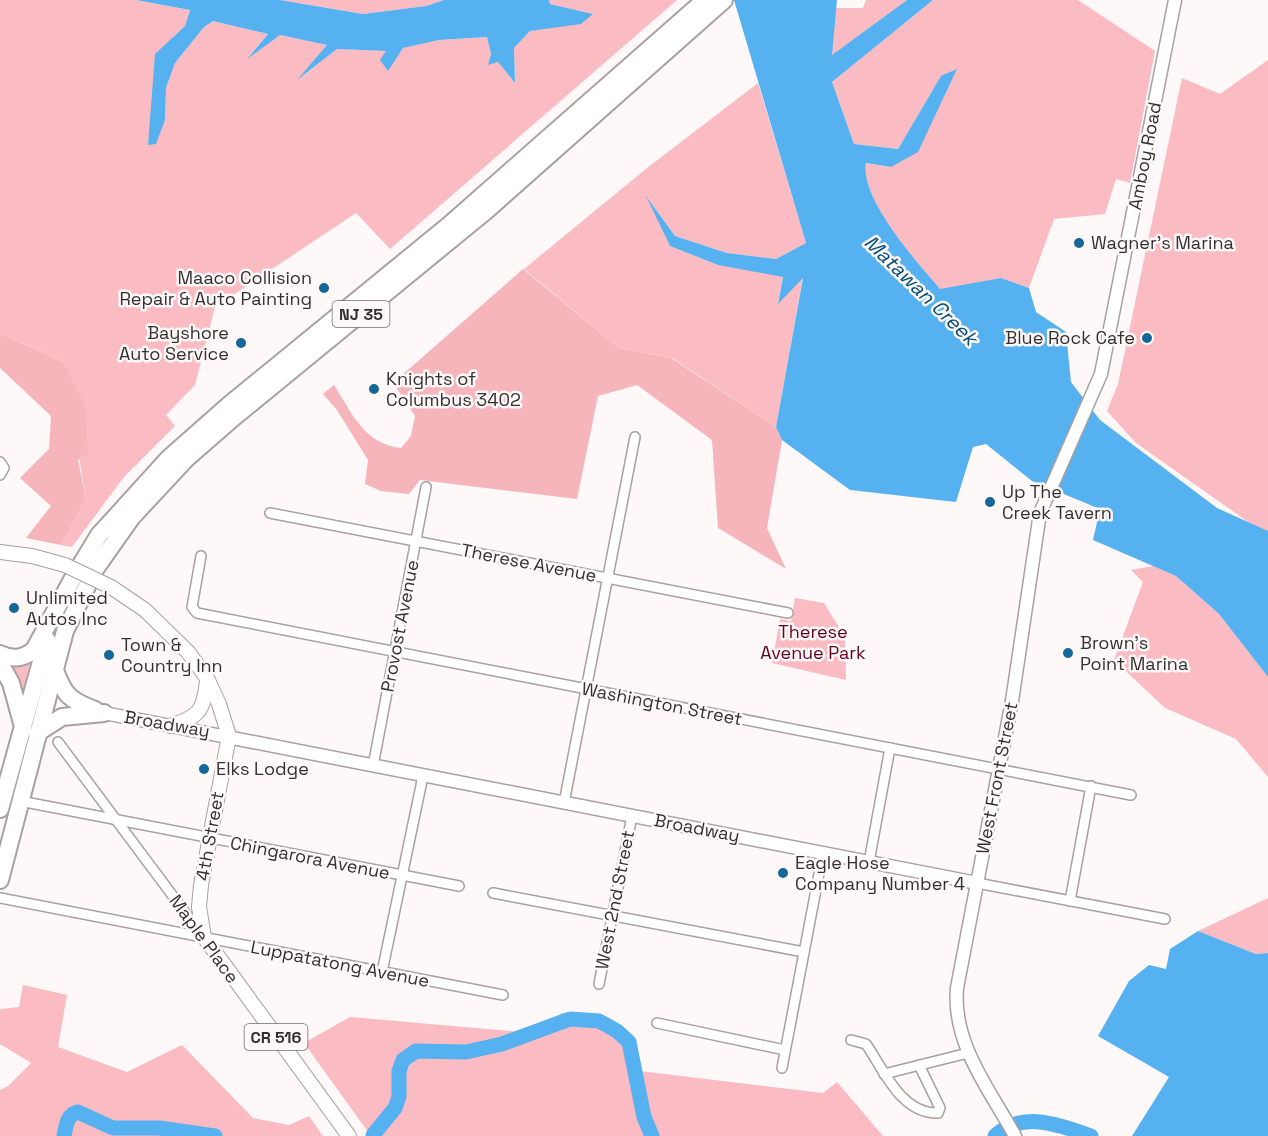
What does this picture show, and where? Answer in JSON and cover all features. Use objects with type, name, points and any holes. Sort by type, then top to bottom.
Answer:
[{"type":"highway","name":"NJ 35","points":[[1,801],[53,619],[73,578],[99,535],[169,458],[229,405],[448,226],[705,0]]},
{"type":"highway","name":"NJ 35","points":[[0,880],[54,668],[73,613],[96,568],[132,517],[186,459],[487,210],[723,1]]},
{"type":"highway","points":[[0,654],[14,658],[30,654],[40,644],[53,619]]},
{"type":"highway","points":[[0,663],[22,723]]},
{"type":"highway","points":[[54,668],[63,692],[76,703],[104,713]]},
{"type":"highway","points":[[37,734],[62,717],[104,713]]},
{"type":"main road","name":"Amboy Road","points":[[1068,447],[1090,403],[1101,374],[1175,0]]},
{"type":"main road","name":"West Front Street","points":[[1015,1136],[968,1053],[959,1028],[956,1002],[1000,769],[1044,500],[1068,447]]},
{"type":"main road","name":"Broadway","points":[[0,552],[32,556],[65,565],[111,587],[146,610],[170,632],[207,678],[219,704],[229,736]]},
{"type":"main road","points":[[170,726],[186,721],[200,711],[205,699],[207,678]]},
{"type":"main road","name":"Broadway","points":[[104,713],[977,883]]},
{"type":"main road","name":"4th Street","points":[[204,937],[199,907],[209,838],[229,736]]},
{"type":"main road","name":"Maple Place","points":[[204,937],[349,1136]]},
{"type":"street","points":[[564,802],[635,437]]},
{"type":"street","name":"Provost Avenue","points":[[373,766],[426,487]]},
{"type":"street","name":"Therese Avenue","points":[[270,513],[788,613]]},
{"type":"street","name":"Washington Street","points":[[201,556],[193,611],[1131,795]]},
{"type":"street","name":"Maple Place","points":[[58,742],[204,937]]},
{"type":"street","points":[[869,862],[890,748]]},
{"type":"street","points":[[382,972],[423,776]]},
{"type":"street","points":[[1070,901],[1091,786]]},
{"type":"street","name":"Chingarora Avenue","points":[[20,801],[459,886]]},
{"type":"street","name":"West 2nd Street","points":[[598,984],[632,816]]},
{"type":"street","points":[[782,1068],[823,853]]},
{"type":"street","name":"Broadway","points":[[977,883],[1165,919]]},
{"type":"street","points":[[493,894],[804,952]]},
{"type":"street","name":"Luppatatong Avenue","points":[[0,898],[504,995]]},
{"type":"street","points":[[657,1023],[785,1050]]},
{"type":"street","points":[[851,1040],[867,1045],[884,1074],[912,1106],[938,1113],[940,1108],[919,1065]]},
{"type":"street","points":[[884,1074],[968,1053]]},
{"type":"green space","points":[[0,0],[136,0],[190,10],[185,26],[174,36],[152,110],[148,145],[165,120],[166,88],[175,63],[204,27],[213,21],[268,34],[249,56],[280,35],[328,45],[301,77],[337,49],[387,51],[439,40],[487,37],[491,54],[489,64],[498,62],[515,83],[514,48],[530,31],[593,14],[549,4],[549,0],[677,0],[390,249],[356,213],[215,307],[195,385],[166,415],[175,426],[124,477],[72,547],[61,545],[86,499],[63,362],[0,333]]},
{"type":"green space","points":[[280,0],[444,0],[426,6],[363,14]]},
{"type":"green space","points":[[866,0],[907,0],[831,56],[836,8],[863,8]]},
{"type":"green space","points":[[933,0],[1078,0],[1155,51],[1130,183],[1116,179],[1105,214],[1054,219],[1029,288],[1001,278],[940,290],[892,230],[872,194],[867,178],[866,163],[891,167],[941,76],[898,149],[854,144],[832,82]]},
{"type":"green space","points":[[1268,60],[1268,536],[1136,443],[1107,411],[1118,384],[1182,78],[1220,94]]},
{"type":"green space","points":[[758,83],[806,243],[776,259],[727,253],[675,236],[649,200],[670,246],[718,265],[783,276],[778,303],[803,277],[776,427],[672,358],[619,348],[524,269],[647,168]]},
{"type":"green space","points":[[1153,566],[1176,576],[1219,614],[1268,677],[1268,777],[1236,739],[1165,708],[1114,660],[1143,582],[1131,570]]},
{"type":"green space","name":"Therese Avenue Park","points":[[795,598],[824,603],[845,637],[846,680],[772,663],[780,619],[791,621]]},
{"type":"green space","points":[[5,661],[30,662],[22,694]]},
{"type":"green space","points":[[1268,898],[1268,953],[1256,954],[1198,931]]},
{"type":"green space","points":[[23,985],[67,995],[58,1047],[127,1072],[182,1045],[253,1118],[289,1125],[309,1116],[323,1136],[0,1136],[0,1090],[8,1086],[31,1063],[0,1044],[0,1009],[19,1007]]},
{"type":"green space","points":[[563,1013],[602,1017],[630,1037],[640,1071],[823,1093],[837,1082],[883,1136],[371,1136],[304,1043],[350,1017],[521,1032]]},
{"type":"shaded area","points":[[523,269],[619,348],[671,358],[776,427],[782,440],[767,528],[786,569],[718,528],[712,440],[637,385],[598,396],[577,499],[420,480],[409,494],[381,491],[365,484],[368,460],[337,410],[323,394],[334,385],[353,416],[368,434],[388,445],[401,448],[411,436],[415,416],[393,383]]},
{"type":"shaded area","points":[[0,333],[63,362],[86,406],[88,453],[78,460],[86,499],[61,545],[26,538],[51,506],[20,478],[49,449],[51,416],[0,368]]},
{"type":"water","points":[[136,0],[280,0],[363,14],[426,6],[444,0],[549,0],[550,4],[593,14],[581,24],[530,31],[514,48],[515,83],[498,62],[488,65],[491,54],[487,37],[439,40],[403,48],[388,71],[380,60],[386,51],[337,49],[297,80],[327,45],[280,35],[247,59],[268,34],[213,21],[204,27],[175,63],[166,88],[165,120],[156,144],[148,145],[155,54],[185,26],[190,10]]},
{"type":"water","name":"Matawan Creek","points":[[734,0],[837,0],[832,55],[907,0],[933,0],[832,82],[854,144],[898,149],[941,76],[957,69],[918,152],[891,167],[866,163],[867,178],[872,194],[892,229],[940,289],[1001,278],[1029,288],[1036,312],[1066,332],[1071,382],[1100,420],[1217,508],[1268,531],[1268,677],[1219,614],[1176,576],[1093,540],[1100,509],[1032,481],[986,444],[973,447],[956,502],[850,490],[782,440],[776,427],[803,278],[778,304],[783,277],[718,265],[670,246],[646,196],[675,236],[727,253],[776,259],[806,243]]},
{"type":"water","points":[[1198,931],[1256,954],[1268,953],[1268,1136],[1132,1136],[1169,1077],[1098,1036],[1129,981],[1149,965],[1166,969],[1170,949]]},
{"type":"waterway","points":[[373,1135],[395,1108],[399,1097],[399,1071],[403,1060],[416,1051],[466,1052],[502,1044],[570,1019],[599,1021],[617,1031],[629,1042],[644,1117],[652,1136]]},
{"type":"waterway","points":[[64,1136],[69,1118],[78,1112],[113,1128],[159,1128],[215,1136]]},
{"type":"waterway","points":[[995,1136],[1017,1123],[1029,1122],[1054,1124],[1091,1136]]},
{"type":"place","name":"Wagner's Marina","points":[[1079,243]]},
{"type":"place","name":"Maaco Collision Repair & Auto Painting","points":[[324,288]]},
{"type":"place","name":"Blue Rock Cafe","points":[[1147,338]]},
{"type":"place","name":"Bayshore Auto Service","points":[[241,343]]},
{"type":"place","name":"Knights of Columbus 3402","points":[[374,389]]},
{"type":"place","name":"Up The Creek Tavern","points":[[990,502]]},
{"type":"place","name":"Unlimited Autos Inc","points":[[14,608]]},
{"type":"place","name":"Brown's Point Marina","points":[[1068,653]]},
{"type":"place","name":"Town & Country Inn","points":[[109,655]]},
{"type":"place","name":"Elks Lodge","points":[[204,769]]},
{"type":"place","name":"Eagle Hose Company Number 4","points":[[783,873]]}]
